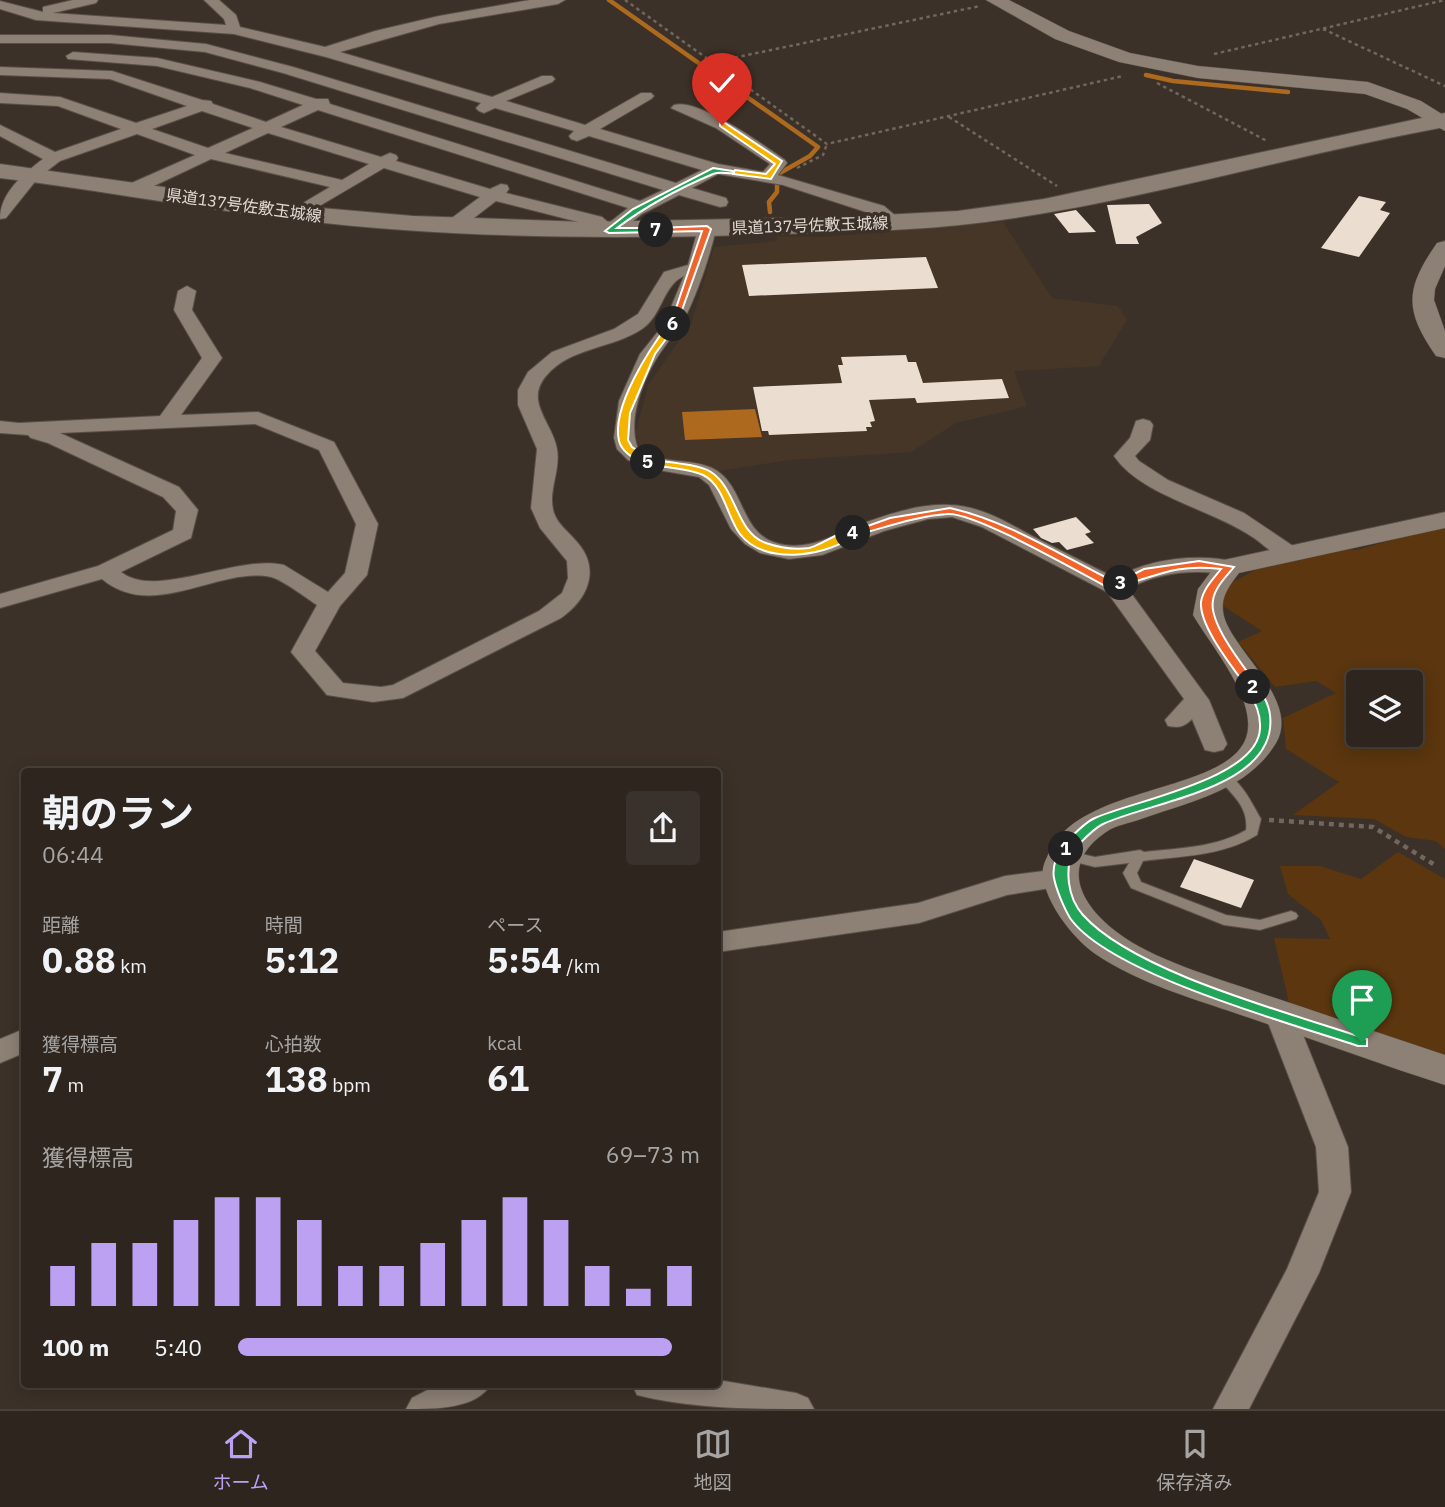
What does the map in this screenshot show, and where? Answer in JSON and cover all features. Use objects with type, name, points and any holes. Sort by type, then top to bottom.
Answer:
[{"type":"main road","name":"県道137号佐敷玉城線","points":[[0,171],[299,213],[451,227],[609,231],[895,223],[983,215],[1077,201],[1443,122]]},
{"type":"street","points":[[0,22],[91,0]]},
{"type":"street","points":[[211,0],[231,18],[234,30]]},
{"type":"street","points":[[0,214],[32,175],[54,158],[228,96],[326,52],[383,33],[453,16],[558,0]]},
{"type":"street","points":[[1002,1],[1082,43],[1157,73],[1368,88],[1414,105],[1443,122]]},
{"type":"street","points":[[0,5],[36,16],[234,30],[326,52],[716,169],[786,181],[878,210],[895,223]]},
{"type":"street","points":[[105,22],[114,57],[112,75]]},
{"type":"street","points":[[0,39],[110,39],[206,48],[288,70],[720,202]]},
{"type":"street","points":[[0,55],[114,57],[188,68],[255,85],[641,207]]},
{"type":"street","points":[[133,190],[387,70]]},
{"type":"street","points":[[0,71],[112,75],[265,127],[492,195],[596,220],[609,231],[641,207],[716,169]]},
{"type":"street","points":[[299,213],[382,162],[506,95],[547,79]]},
{"type":"street","points":[[451,227],[584,130],[646,96]]},
{"type":"street","points":[[0,98],[60,102],[209,154],[343,185]]},
{"type":"street","points":[[679,108],[722,125],[779,163],[768,177]]},
{"type":"street","points":[[0,130],[54,158]]},
{"type":"street","points":[[707,229],[672,326],[650,354],[626,413],[623,440],[628,449],[657,465],[706,473],[720,485],[744,533],[759,545],[788,552],[813,551],[890,521],[950,511],[970,515],[999,528],[1115,586],[1197,700],[1214,744]]},
{"type":"street","points":[[1445,248],[1429,271],[1422,304],[1424,316],[1445,351]]},
{"type":"street","points":[[6,427],[258,418],[327,446],[367,524],[356,575],[330,603],[303,652],[337,690],[393,694],[461,662],[565,604],[577,587],[580,568],[577,555],[543,515],[541,486],[547,448],[527,402],[528,389],[540,370],[555,359],[634,327],[655,306],[664,279],[679,270],[693,270]]},
{"type":"street","points":[[166,423],[212,358],[183,310],[187,291]]},
{"type":"street","points":[[1143,425],[1140,440],[1124,456],[1129,463],[1163,487],[1234,516],[1288,552]]},
{"type":"street","points":[[0,601],[106,571],[183,533],[187,510],[171,492],[55,438],[6,427]]},
{"type":"street","points":[[1115,586],[1134,576],[1181,565],[1229,567],[1288,552],[1445,520]]},
{"type":"street","points":[[721,942],[919,913],[1005,886],[1062,866],[1080,835],[1097,822],[1223,777],[1238,769],[1259,750],[1266,731],[1264,710],[1252,686],[1219,637],[1208,615],[1207,602],[1211,588],[1229,567]]},
{"type":"street","points":[[106,571],[124,586],[166,588],[242,571],[276,570],[330,603]]},
{"type":"street","points":[[1177,720],[1197,700]]},
{"type":"street","points":[[1062,866],[1076,915],[1106,943],[1195,985],[1445,1070]]},
{"type":"street","points":[[1231,1409],[1302,1273],[1335,1192],[1332,1147],[1280,1015]]},
{"type":"street","points":[[0,1052],[21,1042]]},
{"type":"street","points":[[424,1409],[466,1388]]},
{"type":"street","points":[[673,1388],[796,1409]]},
{"type":"lane","points":[[1062,866],[1213,848],[1237,841],[1252,832],[1254,818],[1237,789],[1223,777]]},
{"type":"lane","points":[[1140,855],[1130,873],[1136,885],[1148,890],[1224,920],[1260,925],[1291,916]]},
{"type":"path","points":[[625,0],[827,144],[1124,76]]},
{"type":"path","points":[[1157,73],[1445,0]]},
{"type":"path","points":[[713,62],[1002,1]]},
{"type":"path","points":[[1323,29],[1445,86]]},
{"type":"path","points":[[1157,73],[1290,153]]},
{"type":"path","points":[[948,116],[1077,201]]},
{"type":"path","points":[[786,181],[791,171],[823,155],[827,144]]},
{"type":"path","points":[[1254,818],[1373,827],[1435,866]]},
{"type":"shaded area","points":[[1003,222],[1052,298],[1118,306],[1127,320],[1099,366],[1014,371],[1027,406],[956,423],[911,452],[790,460],[718,471],[692,463],[660,460],[641,449],[635,435],[648,385],[691,324],[714,247],[777,241],[777,236],[823,237]]},
{"type":"shaded area","points":[[755,409],[762,437],[685,440],[682,412]]},
{"type":"shaded area","points":[[1445,525],[1445,849],[1436,841],[1406,837],[1374,819],[1293,815],[1339,782],[1286,749],[1283,718],[1336,693],[1316,681],[1275,687],[1238,642],[1262,631],[1223,606],[1224,587],[1266,564],[1335,548],[1357,550]]},
{"type":"shaded area","points":[[1398,852],[1445,879],[1445,1058],[1289,1003],[1274,938],[1330,939],[1321,920],[1288,894],[1280,866],[1320,866],[1361,879]]},
{"type":"building","points":[[1359,196],[1386,202],[1380,210],[1390,213],[1359,257],[1321,248]]},
{"type":"building","points":[[1149,204],[1162,223],[1136,237],[1139,244],[1116,244],[1107,205]]},
{"type":"building","points":[[1076,210],[1096,232],[1069,233],[1054,214]]},
{"type":"building","points":[[926,257],[938,288],[749,296],[742,265]]},
{"type":"building","points":[[906,355],[908,362],[916,362],[923,383],[1002,379],[1009,398],[917,403],[915,398],[869,400],[875,421],[870,422],[872,427],[866,427],[867,431],[769,435],[768,431],[762,431],[753,387],[842,383],[838,365],[843,365],[841,357]]},
{"type":"building","points":[[1076,517],[1091,532],[1085,534],[1094,543],[1067,550],[1059,542],[1052,543],[1041,538],[1033,529]]},
{"type":"building","points":[[1194,859],[1254,880],[1241,908],[1180,887]]},
{"type":"waterway","points":[[609,0],[818,147],[810,156],[778,174]]},
{"type":"waterway","points":[[1146,75],[1173,81],[1288,92]]},
{"type":"waterway","points":[[770,212],[769,202],[777,192],[777,183]]},
{"type":"route","points":[[722,125],[779,163],[768,177],[716,169],[636,210],[609,231],[707,229],[672,326],[650,354],[626,413],[623,440],[628,449],[657,465],[706,473],[720,485],[744,533],[759,545],[788,552],[813,551],[855,532],[890,521],[950,511],[970,515],[999,528],[1115,586],[1148,571],[1181,565],[1229,567],[1211,588],[1207,602],[1208,615],[1264,710],[1266,731],[1259,750],[1238,769],[1223,777],[1097,822],[1067,849],[1060,867],[1060,878],[1076,915],[1106,943],[1195,985],[1362,1042]]}]
